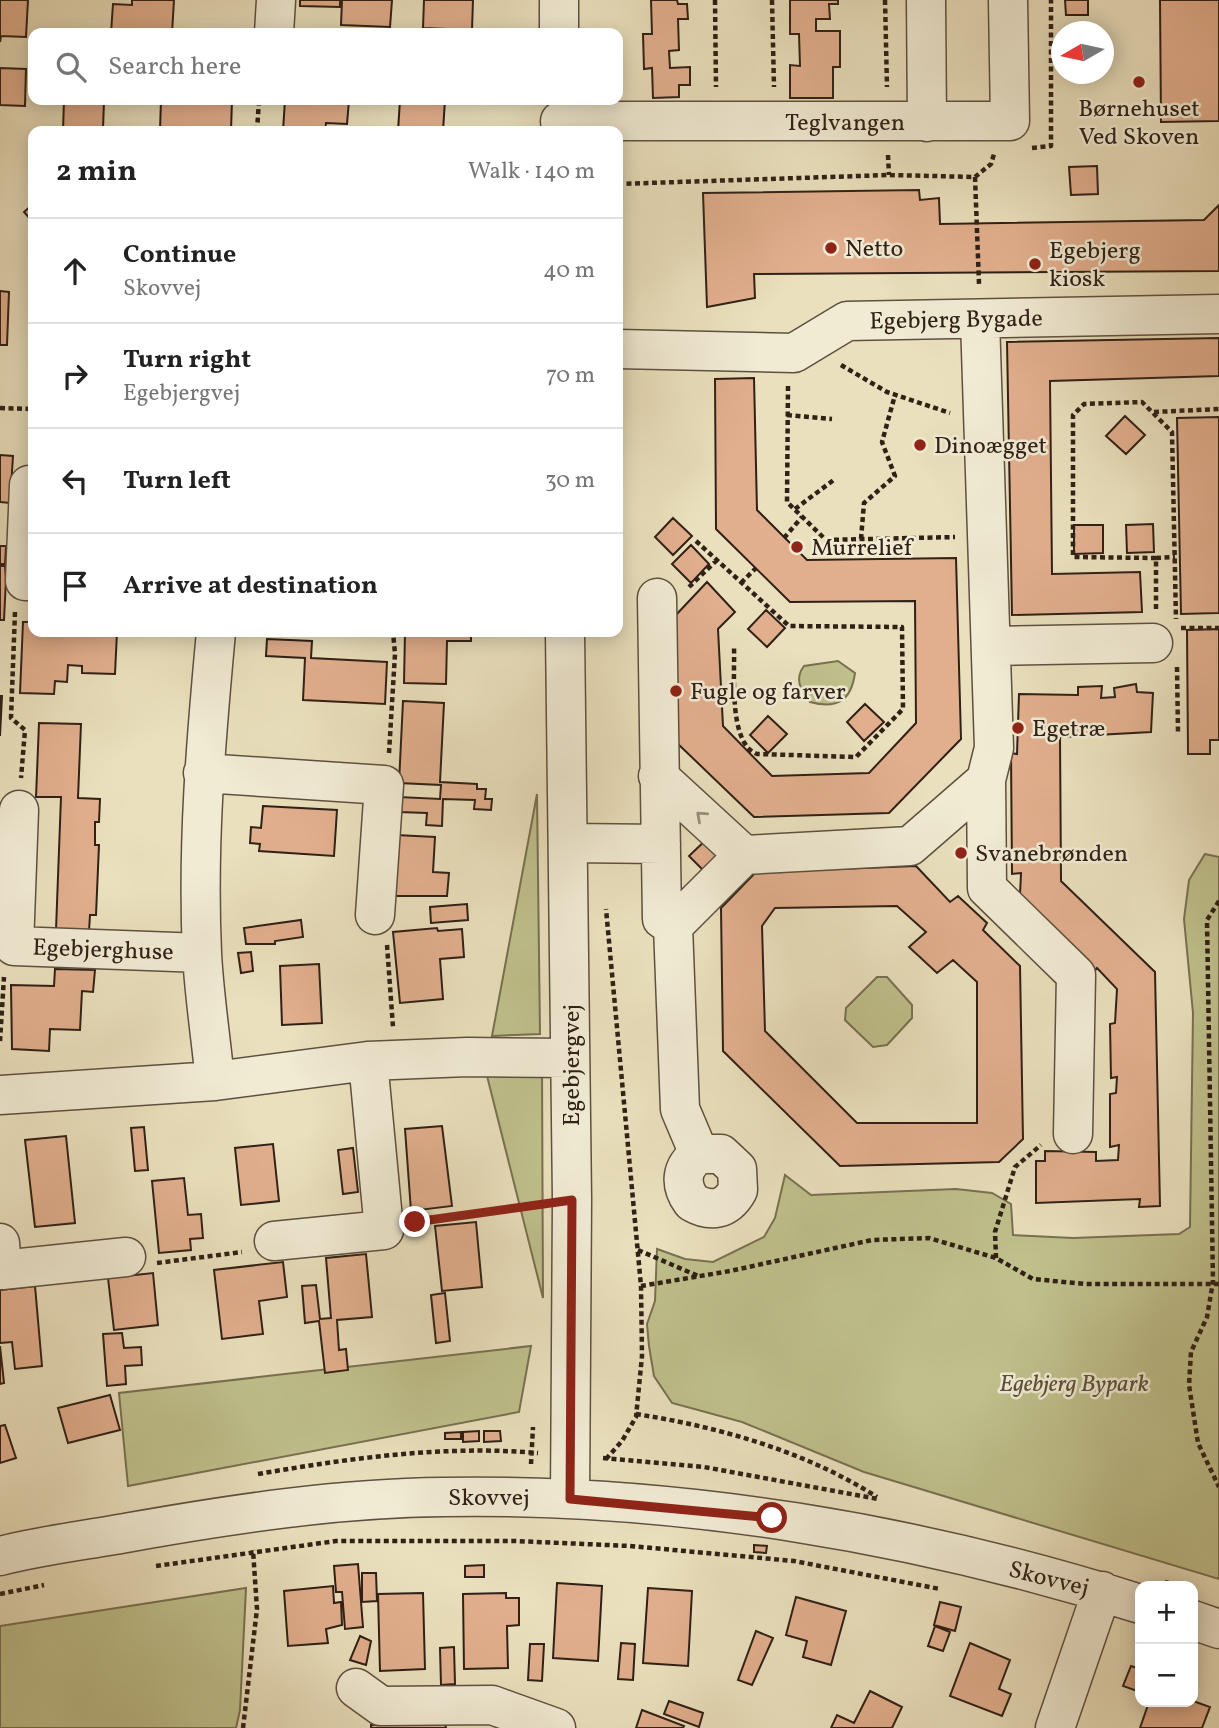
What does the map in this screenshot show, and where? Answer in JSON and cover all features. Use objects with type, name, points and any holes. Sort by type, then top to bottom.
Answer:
[{"type":"street","points":[[274,28],[276,0]]},
{"type":"street","points":[[559,0],[559,28]]},
{"type":"street","points":[[926,0],[927,122]]},
{"type":"street","name":"Teglvangen","points":[[559,117],[775,122],[1010,121],[1007,0]]},
{"type":"street","name":"Egebjerg Bygade","points":[[794,353],[847,321],[1219,314]]},
{"type":"street","points":[[980,320],[994,748],[986,780],[987,888],[1076,975],[1073,1135]]},
{"type":"street","points":[[623,349],[794,353]]},
{"type":"street","points":[[657,598],[662,919],[674,926]]},
{"type":"street","points":[[991,646],[1166,636]]},
{"type":"street","name":"Egebjerghuse","points":[[215,1080],[202,953],[203,773],[216,637]]},
{"type":"street","name":"Egebjergvej","points":[[565,637],[570,844],[570,1499]]},
{"type":"street","points":[[203,773],[384,785],[375,915]]},
{"type":"street","points":[[658,776],[744,855]]},
{"type":"street","points":[[699,1154],[680,1109],[674,926],[744,855],[910,846],[986,780]]},
{"type":"street","name":"Egebjerghuse","points":[[19,810],[13,946],[202,953]]},
{"type":"street","points":[[570,844],[661,844]]},
{"type":"street","points":[[0,1096],[215,1080],[382,1060],[570,1058]]},
{"type":"street","points":[[274,1241],[384,1230],[382,1060]]},
{"type":"street","points":[[0,1243],[2,1270],[139,1260]]},
{"type":"street","name":"Skovvej","points":[[0,1556],[251,1513],[440,1497],[570,1499],[772,1518],[950,1552],[1102,1591],[1135,1602]]},
{"type":"street","points":[[1055,1728],[1102,1591]]},
{"type":"street","points":[[1198,1622],[1219,1629]]},
{"type":"street","points":[[356,1688],[381,1706],[492,1705],[556,1728]]},
{"type":"path","points":[[715,0],[716,121]]},
{"type":"path","points":[[772,0],[775,122]]},
{"type":"path","points":[[257,126],[259,105]]},
{"type":"path","points":[[623,184],[889,176],[975,177],[980,320]]},
{"type":"path","points":[[794,353],[786,415],[787,502],[826,540],[987,536]]},
{"type":"path","points":[[841,365],[895,396],[984,424]]},
{"type":"path","points":[[861,539],[864,503],[895,476],[882,442],[895,396]]},
{"type":"path","points":[[1166,636],[1175,557],[1172,432],[1142,402],[1084,404],[1073,415],[1073,557],[1175,557]]},
{"type":"path","points":[[0,408],[28,409]]},
{"type":"path","points":[[1153,412],[1219,409]]},
{"type":"path","points":[[786,415],[832,419]]},
{"type":"path","points":[[795,509],[835,479]]},
{"type":"path","points":[[784,538],[803,517]]},
{"type":"path","points":[[696,541],[789,626],[902,627],[903,709],[856,757],[751,752],[737,729],[734,647]]},
{"type":"path","points":[[1156,558],[1178,732]]},
{"type":"path","points":[[741,583],[756,568]]},
{"type":"path","points":[[19,810],[25,730],[11,718],[13,618],[28,583]]},
{"type":"path","points":[[1209,628],[1219,628]]},
{"type":"path","points":[[384,785],[391,732],[393,637]]},
{"type":"path","points":[[1216,1283],[1207,920],[1219,901]]},
{"type":"path","points":[[606,906],[641,1286],[642,1356],[636,1414],[622,1441],[606,1458]]},
{"type":"path","points":[[375,915],[386,924],[382,1060]]},
{"type":"path","points":[[0,1041],[1,986],[13,946]]},
{"type":"path","points":[[996,1258],[995,1232],[1015,1167],[1023,1160]]},
{"type":"path","points":[[384,1230],[415,1222],[572,1200]]},
{"type":"path","points":[[1213,1229],[1219,1222]]},
{"type":"path","points":[[641,1286],[872,1240],[929,1238],[996,1258],[1033,1279],[1085,1284],[1216,1283]]},
{"type":"path","points":[[139,1260],[240,1252],[274,1241]]},
{"type":"path","points":[[638,1250],[699,1276]]},
{"type":"path","points":[[1219,1276],[1207,1317],[1191,1352],[1189,1385],[1198,1443],[1219,1487]]},
{"type":"path","points":[[636,1414],[701,1424],[843,1476],[880,1500]]},
{"type":"path","points":[[531,1452],[533,1425]]},
{"type":"path","points":[[243,1728],[257,1609],[251,1513]]},
{"type":"path","points":[[146,1567],[336,1541],[516,1541],[630,1546],[794,1560],[949,1590]]},
{"type":"path","points":[[0,1594],[53,1583]]},
{"type":"green space","points":[[838,661],[855,673],[846,697],[835,704],[810,702],[799,680],[804,666]]},
{"type":"green space","points":[[537,794],[540,1034],[492,1036]]},
{"type":"green space","name":"Egebjerg Bypark","points":[[1205,854],[1219,857],[1219,1579],[864,1472],[742,1422],[672,1403],[654,1376],[649,1346],[647,1324],[655,1301],[657,1249],[685,1259],[713,1262],[764,1237],[775,1218],[785,1175],[811,1195],[956,1189],[992,1193],[1011,1204],[1013,1235],[1073,1238],[1179,1234],[1190,1227],[1193,1013],[1184,919],[1189,880]]},
{"type":"green space","points":[[877,977],[887,977],[912,1005],[912,1018],[887,1045],[873,1047],[845,1020],[846,1008]]},
{"type":"green space","points":[[542,1069],[543,1298],[486,1072]]},
{"type":"green space","points":[[531,1346],[519,1412],[128,1486],[119,1393]]},
{"type":"green space","points":[[246,1588],[240,1710],[236,1728],[0,1728],[0,1626]]},
{"type":"building","points":[[0,0],[28,0],[26,37],[1,36],[0,42]]},
{"type":"building","points":[[132,0],[174,0],[172,28],[111,28],[113,4],[132,5]]},
{"type":"building","points":[[300,0],[340,0],[340,7],[300,6]]},
{"type":"building","points":[[342,0],[392,0],[390,27],[341,25]]},
{"type":"building","points":[[424,0],[473,0],[472,28],[423,28]]},
{"type":"building","points":[[651,0],[677,0],[678,4],[687,4],[688,19],[678,19],[679,50],[669,51],[670,68],[690,67],[690,85],[679,85],[679,97],[653,98],[652,68],[644,69],[643,34],[652,34]]},
{"type":"building","points":[[790,0],[838,0],[838,4],[829,4],[830,19],[816,19],[816,31],[840,31],[840,67],[833,67],[833,98],[790,98],[790,65],[800,66],[799,34],[790,34]]},
{"type":"building","points":[[1065,0],[1088,0],[1088,15],[1066,15]]},
{"type":"building","points":[[1160,0],[1219,0],[1219,121],[1161,122]]},
{"type":"building","points":[[0,68],[26,69],[25,106],[0,105]]},
{"type":"building","points":[[64,105],[104,105],[103,126],[63,126]]},
{"type":"building","points":[[161,105],[232,105],[231,126],[160,126]]},
{"type":"building","points":[[285,105],[349,105],[347,124],[283,126]]},
{"type":"building","points":[[400,105],[445,105],[443,126],[398,126]]},
{"type":"building","points":[[1097,166],[1098,194],[1071,195],[1069,167]]},
{"type":"building","points":[[919,190],[920,200],[939,198],[940,224],[1204,220],[1219,205],[1219,271],[754,274],[755,298],[707,307],[703,193]]},
{"type":"building","points":[[0,291],[9,292],[7,345],[0,345]]},
{"type":"building","points":[[1219,338],[1219,376],[1050,381],[1052,574],[1140,572],[1142,612],[1012,615],[1007,342]]},
{"type":"building","points":[[754,378],[757,510],[807,560],[956,558],[961,739],[889,813],[754,817],[676,742],[675,616],[707,582],[735,612],[718,629],[723,726],[772,776],[869,773],[916,723],[915,601],[790,602],[716,529],[715,379]]},
{"type":"building","points":[[1125,416],[1145,435],[1126,454],[1106,436]]},
{"type":"building","points":[[1219,417],[1219,613],[1181,614],[1177,418]]},
{"type":"building","points":[[0,455],[13,456],[10,503],[0,502]]},
{"type":"building","points":[[673,518],[692,536],[673,555],[655,537]]},
{"type":"building","points":[[1153,524],[1154,552],[1127,553],[1126,525]]},
{"type":"building","points":[[1074,525],[1103,525],[1103,553],[1074,554]]},
{"type":"building","points":[[691,545],[709,564],[691,583],[672,564]]},
{"type":"building","points":[[0,546],[6,546],[5,564],[0,564]]},
{"type":"building","points":[[0,566],[5,566],[6,579],[4,620],[0,620]]},
{"type":"building","points":[[766,610],[785,628],[767,647],[748,629]]},
{"type":"building","points":[[23,622],[28,622],[28,637],[117,637],[115,674],[82,673],[82,666],[68,665],[67,682],[55,681],[54,694],[20,693]]},
{"type":"building","points":[[1219,629],[1219,740],[1210,740],[1210,754],[1188,754],[1187,630]]},
{"type":"building","points":[[405,637],[471,637],[471,641],[447,641],[446,684],[404,683]]},
{"type":"building","points":[[267,639],[312,641],[311,658],[387,662],[385,704],[303,700],[305,658],[266,656]]},
{"type":"building","points":[[1136,684],[1137,692],[1153,693],[1151,732],[1060,737],[1061,881],[1155,972],[1160,1206],[1139,1207],[1140,1199],[1036,1203],[1036,1161],[1045,1161],[1045,1151],[1096,1152],[1096,1161],[1118,1160],[1119,1145],[1110,1147],[1110,1094],[1116,1093],[1117,1077],[1111,1078],[1110,1024],[1115,1023],[1117,989],[1097,968],[1091,975],[1020,895],[1021,873],[1012,874],[1011,753],[1017,754],[1019,694],[1078,695],[1078,687],[1102,686],[1101,698],[1115,697],[1114,688]]},
{"type":"building","points":[[0,696],[2,696],[0,736]]},
{"type":"building","points":[[403,701],[444,703],[440,782],[477,784],[477,789],[486,789],[485,799],[492,799],[491,810],[474,809],[475,800],[443,799],[442,826],[426,825],[427,813],[399,812],[399,797],[440,799],[441,785],[399,783]]},
{"type":"building","points":[[865,704],[884,722],[864,741],[847,722]]},
{"type":"building","points":[[768,716],[787,734],[768,753],[750,735]]},
{"type":"building","points":[[39,723],[81,724],[78,798],[100,799],[99,822],[95,822],[95,845],[99,845],[96,915],[90,915],[89,931],[56,930],[61,797],[36,797]]},
{"type":"building","points":[[263,806],[337,810],[334,856],[259,851],[260,844],[250,843],[251,827],[261,828]]},
{"type":"building","points":[[396,835],[435,837],[433,872],[449,873],[447,896],[392,896]]},
{"type":"building","points":[[708,838],[727,856],[708,875],[689,856]]},
{"type":"building","points":[[916,866],[950,902],[958,896],[987,923],[983,930],[1020,966],[1023,1139],[999,1162],[840,1166],[723,1051],[721,908],[756,872]],"holes":[[[897,906],[926,932],[909,947],[937,973],[953,960],[977,982],[977,1123],[857,1123],[765,1031],[762,926],[775,908]]]},
{"type":"building","points":[[467,904],[468,920],[431,923],[430,907]]},
{"type":"building","points":[[301,920],[303,937],[275,941],[275,944],[246,944],[244,928]]},
{"type":"building","points":[[437,928],[438,931],[462,929],[464,957],[440,959],[443,999],[400,1003],[393,932]]},
{"type":"building","points":[[251,952],[253,971],[241,973],[238,953]]},
{"type":"building","points":[[319,964],[322,1023],[282,1025],[280,966]]},
{"type":"building","points":[[55,969],[95,970],[93,992],[82,991],[80,1030],[50,1029],[49,1051],[12,1049],[11,985],[54,986]]},
{"type":"building","points":[[442,1126],[452,1206],[411,1211],[405,1129]]},
{"type":"building","points":[[144,1127],[148,1170],[135,1171],[131,1128]]},
{"type":"building","points":[[66,1136],[75,1223],[35,1227],[25,1140]]},
{"type":"building","points":[[273,1144],[279,1201],[241,1205],[235,1148]]},
{"type":"building","points":[[353,1148],[358,1192],[343,1194],[338,1150]]},
{"type":"building","points":[[184,1178],[188,1215],[201,1214],[203,1238],[190,1239],[191,1250],[159,1253],[152,1181]]},
{"type":"building","points":[[476,1222],[482,1287],[442,1291],[435,1226]]},
{"type":"building","points":[[366,1254],[372,1317],[337,1320],[339,1350],[346,1349],[348,1370],[325,1373],[319,1321],[305,1323],[302,1286],[316,1285],[320,1319],[331,1318],[326,1258]]},
{"type":"building","points":[[283,1262],[287,1297],[259,1301],[263,1334],[222,1339],[214,1270]]},
{"type":"building","points":[[153,1273],[158,1325],[114,1330],[108,1278]]},
{"type":"building","points":[[35,1286],[42,1366],[15,1369],[12,1342],[0,1343],[0,1290]]},
{"type":"building","points":[[445,1293],[450,1341],[436,1343],[431,1295]]},
{"type":"building","points":[[122,1333],[124,1348],[141,1347],[142,1365],[125,1366],[126,1384],[107,1386],[103,1334]]},
{"type":"building","points":[[0,1346],[4,1383],[0,1384]]},
{"type":"building","points":[[110,1395],[120,1430],[68,1443],[58,1408]]},
{"type":"building","points":[[5,1425],[16,1458],[0,1463],[0,1426]]},
{"type":"building","points":[[479,1431],[479,1441],[463,1442],[463,1432]]},
{"type":"building","points":[[484,1431],[500,1431],[501,1441],[484,1442]]},
{"type":"building","points":[[461,1432],[461,1439],[445,1439],[445,1433]]},
{"type":"building","points":[[754,1545],[767,1546],[766,1553],[754,1552]]},
{"type":"building","points":[[358,1564],[363,1627],[345,1629],[342,1592],[336,1592],[334,1566]]},
{"type":"building","points":[[484,1565],[484,1577],[465,1577],[465,1566]]},
{"type":"building","points":[[362,1573],[376,1573],[377,1601],[362,1602]]},
{"type":"building","points":[[557,1583],[602,1586],[598,1661],[553,1658]]},
{"type":"building","points":[[333,1586],[334,1603],[341,1602],[342,1625],[326,1629],[328,1643],[288,1646],[284,1591]]},
{"type":"building","points":[[648,1588],[692,1591],[688,1666],[643,1663]]},
{"type":"building","points":[[423,1593],[425,1669],[380,1671],[378,1594]]},
{"type":"building","points":[[506,1593],[506,1598],[519,1598],[519,1625],[507,1626],[508,1668],[464,1669],[463,1594]]},
{"type":"building","points":[[796,1597],[846,1611],[831,1665],[803,1657],[807,1641],[786,1635]]},
{"type":"building","points":[[940,1602],[961,1607],[955,1631],[934,1625]]},
{"type":"building","points":[[935,1626],[950,1632],[943,1651],[928,1646]]},
{"type":"building","points":[[756,1631],[773,1638],[752,1685],[738,1680]]},
{"type":"building","points":[[360,1636],[371,1641],[366,1665],[350,1660]]},
{"type":"building","points":[[621,1643],[635,1644],[633,1680],[618,1679]]},
{"type":"building","points":[[970,1643],[1010,1660],[999,1689],[1011,1694],[1002,1716],[950,1696]]},
{"type":"building","points":[[530,1644],[544,1644],[542,1681],[528,1680]]},
{"type":"building","points":[[454,1647],[455,1684],[441,1685],[440,1648]]},
{"type":"building","points":[[1131,1666],[1135,1667],[1135,1690],[1123,1686]]},
{"type":"building","points":[[870,1691],[902,1707],[892,1728],[831,1728],[837,1715],[854,1723]]},
{"type":"building","points":[[669,1701],[703,1713],[699,1727],[664,1714]]},
{"type":"building","points":[[1198,1703],[1210,1707],[1202,1728],[1140,1728],[1147,1707],[1198,1707]]},
{"type":"building","points":[[642,1710],[684,1726],[636,1728]]},
{"type":"building","points":[[445,1723],[446,1728],[371,1728],[371,1725]]},
{"type":"place","name":"Børnehuset Ved Skoven","points":[[1139,82]]},
{"type":"place","name":"Netto","points":[[831,248]]},
{"type":"place","name":"Egebjerg kiosk","points":[[1035,264]]},
{"type":"place","name":"Dinoægget","points":[[920,445]]},
{"type":"place","name":"Murrelief","points":[[797,547]]},
{"type":"place","name":"Fugle og farver","points":[[676,691]]},
{"type":"place","name":"Egetræ","points":[[1018,728]]},
{"type":"place","name":"Svanebrønden","points":[[961,853]]},
{"type":"route","points":[[415,1222],[572,1200],[570,1499],[772,1518]]}]
